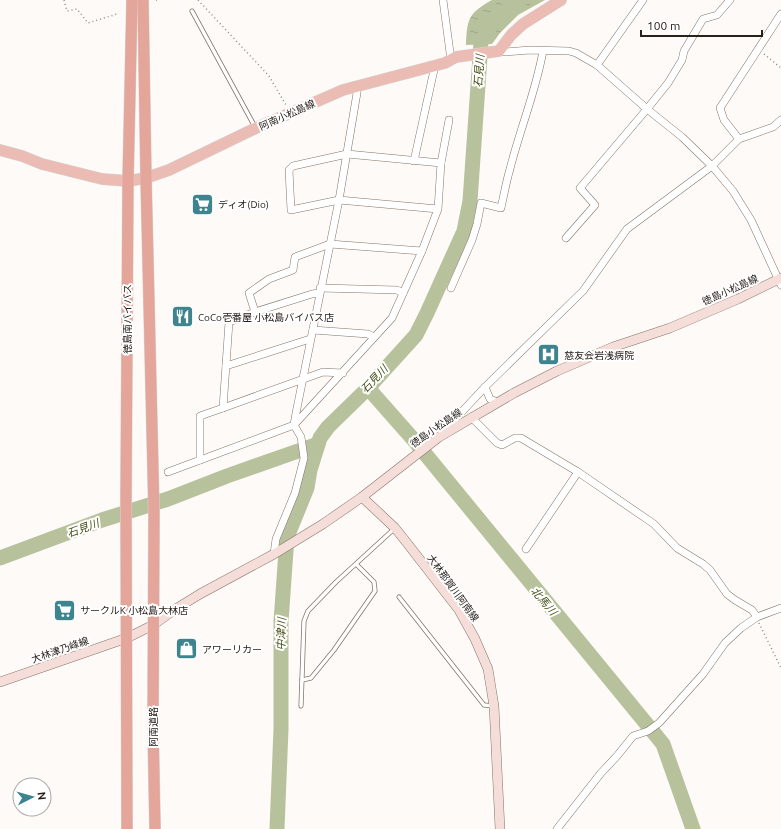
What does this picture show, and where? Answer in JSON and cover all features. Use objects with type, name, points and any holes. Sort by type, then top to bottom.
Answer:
[{"type":"highway","name":"徳島南バイパス","points":[[127,638],[126,499],[128,181],[132,0]]},
{"type":"highway","points":[[143,0],[154,496],[153,625]]},
{"type":"highway","name":"阿南道路","points":[[153,625],[154,829]]},
{"type":"highway","points":[[127,638],[127,829]]},
{"type":"main road","points":[[497,52],[522,24],[561,0]]},
{"type":"main road","name":"阿南小松島線","points":[[0,150],[22,156],[42,164],[102,179],[128,181],[146,178],[169,170],[256,128],[343,90],[433,66],[456,57],[497,52]]},
{"type":"main road","name":"徳島小松島線","points":[[127,638],[153,625],[200,594],[274,554],[323,524],[362,497],[439,437],[497,402],[557,372],[613,347],[670,328],[780,281]]},
{"type":"main road","name":"大林那賀川阿南線","points":[[362,497],[395,528],[458,610],[476,639],[488,669],[494,706],[497,733],[500,829]]},
{"type":"main road","name":"大林津乃峰線","points":[[0,682],[127,638]]},
{"type":"street","points":[[443,0],[451,60]]},
{"type":"street","points":[[597,65],[643,0]]},
{"type":"street","points":[[566,238],[595,205],[580,188],[668,83],[682,60],[684,51],[703,19],[717,15],[730,0]]},
{"type":"street","points":[[739,139],[724,120],[720,108],[781,14]]},
{"type":"street","points":[[497,52],[543,50],[569,51],[576,53],[597,65],[647,109],[682,137],[712,166],[733,191],[751,220],[780,281]]},
{"type":"street","points":[[451,288],[478,224],[481,203],[501,208],[510,169],[527,114],[543,50]]},
{"type":"street","points":[[414,161],[434,70],[433,66]]},
{"type":"street","points":[[274,554],[276,539],[295,493],[304,458],[301,437],[294,425],[339,200],[357,93],[356,86]]},
{"type":"street","points":[[168,472],[294,425],[392,318],[422,251],[438,209],[441,163],[449,120]]},
{"type":"street","points":[[439,437],[485,387],[583,291],[627,229],[712,166],[739,139],[773,127],[781,120]]},
{"type":"street","points":[[438,209],[339,200],[292,210],[289,170],[293,166],[347,154],[441,163]]},
{"type":"street","points":[[255,312],[249,293],[269,280],[293,270],[295,257],[330,244],[422,251]]},
{"type":"street","points":[[224,408],[229,322],[320,291],[397,290],[404,293]]},
{"type":"street","points":[[313,330],[368,334],[374,337]]},
{"type":"street","points":[[226,366],[310,339]]},
{"type":"street","points":[[200,460],[200,416],[323,372],[343,372]]},
{"type":"street","points":[[485,387],[490,399],[497,402]]},
{"type":"street","points":[[472,417],[497,443],[502,445],[515,438],[521,438],[578,472],[654,524],[677,548],[710,570],[728,594],[752,610],[757,617]]},
{"type":"street","points":[[526,549],[578,472]]},
{"type":"street","points":[[557,829],[601,773],[633,736],[650,729],[659,723],[702,674],[725,643],[741,628],[757,617],[781,608]]},
{"type":"lane","points":[[192,11],[256,128]]},
{"type":"lane","points":[[301,706],[304,621],[308,611],[336,582],[395,528]]},
{"type":"lane","points":[[302,680],[311,678],[334,650],[375,591],[374,582],[356,564]]},
{"type":"lane","points":[[399,597],[484,705],[494,706]]},
{"type":"path","points":[[64,0],[67,11],[77,9],[88,24],[117,14]]},
{"type":"path","points":[[198,0],[269,76],[290,113]]},
{"type":"path","points":[[758,50],[781,68]]},
{"type":"path","points":[[757,617],[781,668]]},
{"type":"water","points":[[492,0],[545,0],[518,15],[500,33],[492,44],[466,45],[467,28],[471,17],[478,9]]},
{"type":"waterway","name":"石見川","points":[[277,829],[281,729],[281,621],[287,537],[307,488],[310,470],[320,438],[328,427],[368,388],[416,335],[464,231],[470,201],[481,42],[491,23],[520,0]]},
{"type":"waterway","name":"北馬川","points":[[368,388],[413,439],[663,744],[693,829]]},
{"type":"waterway","name":"石見川","points":[[0,558],[102,520],[168,499],[227,476],[318,444]]},
{"type":"place","name":"ディオ(Dio)","points":[[203,204]]},
{"type":"place","name":"CoCo壱番屋 小松島バイパス店","points":[[183,317]]},
{"type":"place","name":"慈友会岩浅病院","points":[[548,355]]},
{"type":"place","name":"サークルK 小松島大林店","points":[[65,610]]},
{"type":"place","name":"アワーリカー","points":[[186,649]]},
{"type":"water label","name":"中津川","points":[[281,634]]}]
